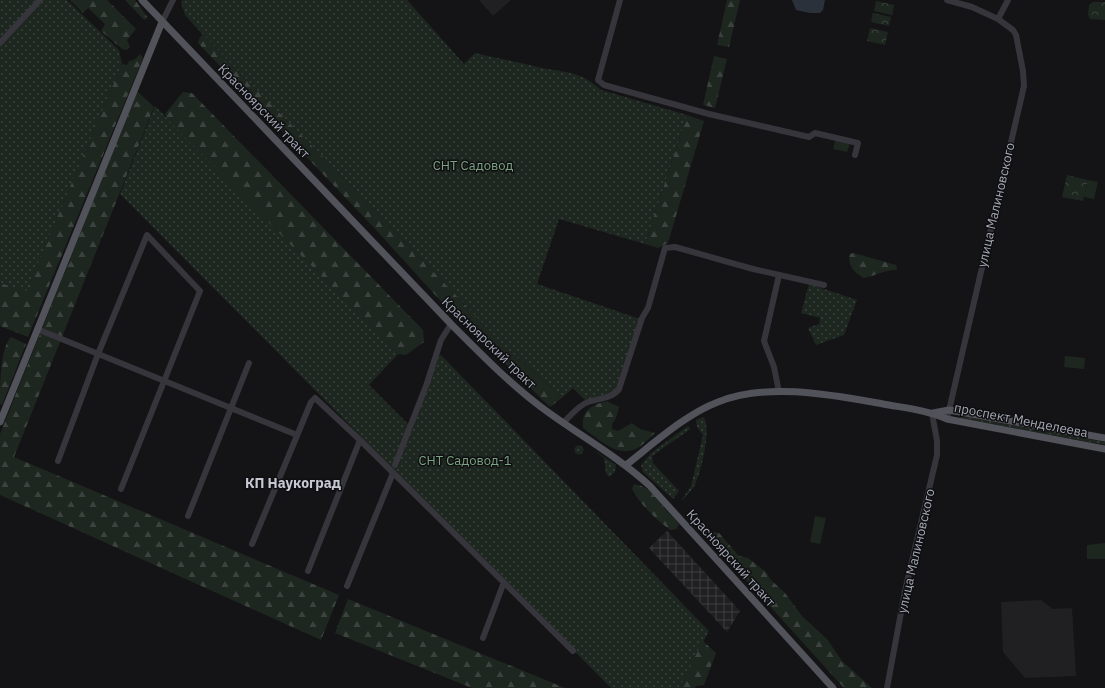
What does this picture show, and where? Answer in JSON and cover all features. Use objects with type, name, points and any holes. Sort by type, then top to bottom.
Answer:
[{"type":"main road","name":"Красноярский тракт","points":[[142,0],[451,324],[512,384],[626,465],[650,486],[833,688]]},
{"type":"main road","points":[[0,422],[162,22]]},
{"type":"main road","name":"проспект Менделеева","points":[[626,465],[687,419],[713,404],[736,397],[779,392],[834,395],[932,413],[947,419],[1105,448]]},
{"type":"main road","name":"проспект Менделеева","points":[[932,413],[949,410],[1105,438]]},
{"type":"street","points":[[0,43],[40,0]]},
{"type":"street","points":[[162,22],[173,0]]},
{"type":"street","points":[[620,0],[598,80],[604,85],[709,114],[809,137],[815,133],[858,143],[855,155]]},
{"type":"street","name":"улица Малиновского","points":[[946,0],[972,7],[998,19],[1013,30],[1016,35],[1023,71],[1024,86],[947,419]]},
{"type":"street","points":[[998,19],[1008,0]]},
{"type":"street","points":[[58,461],[98,354],[147,235],[200,291],[121,489]]},
{"type":"street","points":[[564,422],[586,403],[601,399],[617,392],[619,389],[642,318],[648,308],[665,248],[674,247],[779,275],[824,285]]},
{"type":"street","points":[[779,275],[764,341],[774,367],[779,392]]},
{"type":"street","points":[[394,465],[426,386],[441,340],[451,324]]},
{"type":"street","points":[[37,329],[164,380],[230,409],[297,435]]},
{"type":"street","points":[[188,516],[249,363]]},
{"type":"street","points":[[252,544],[311,402],[315,398],[360,440],[573,651]]},
{"type":"street","name":"улица Малиновского","points":[[887,688],[905,591],[937,455],[932,413]]},
{"type":"street","points":[[308,571],[360,440]]},
{"type":"street","points":[[347,586],[393,473]]},
{"type":"street","points":[[483,638],[504,582]]},
{"type":"shaded area","points":[[479,0],[511,0],[493,16]]},
{"type":"shaded area","points":[[792,0],[825,0],[823,10],[820,13],[810,13],[796,10]]},
{"type":"shaded area","points":[[667,531],[740,611],[727,632],[649,548]]},
{"type":"shaded area","points":[[1041,600],[1053,609],[1072,608],[1076,676],[1025,678],[1003,652],[1001,602]]},
{"type":"green space","points":[[0,0],[67,0],[119,50],[122,64],[26,292],[0,283]]},
{"type":"green space","points":[[70,0],[107,0],[136,29],[127,40],[130,47],[127,50],[122,49],[101,31],[105,24],[88,8],[83,13]]},
{"type":"green space","points":[[125,0],[135,0],[148,18],[144,20]]},
{"type":"green space","name":"СНТ Садовод","points":[[183,0],[407,0],[464,64],[475,53],[571,73],[586,79],[601,90],[687,115],[645,244],[559,219],[537,284],[640,319],[617,390],[606,396],[585,400],[573,388],[563,397],[505,347],[371,206],[203,35],[185,15],[181,2]]},
{"type":"green space","points":[[727,0],[740,0],[729,47],[717,45]]},
{"type":"green space","points":[[876,1],[894,5],[892,15],[874,11]]},
{"type":"green space","points":[[1093,2],[1105,2],[1105,20],[1090,19],[1088,15],[1089,5]]},
{"type":"green space","points":[[873,13],[891,17],[889,26],[871,22]]},
{"type":"green space","points":[[870,28],[888,32],[885,45],[867,41]]},
{"type":"green space","points":[[203,35],[371,206],[505,347],[563,397],[550,407],[491,350],[476,331],[447,308],[378,232],[198,43],[200,37]]},
{"type":"green space","points":[[140,54],[143,58],[28,337],[0,326],[0,283],[26,291],[122,64],[127,65],[129,61],[134,60]]},
{"type":"green space","points":[[714,56],[727,59],[715,108],[703,105]]},
{"type":"green space","points":[[137,91],[154,107],[14,457],[339,595],[321,640],[0,495],[0,434]]},
{"type":"green space","points":[[183,92],[192,93],[423,330],[424,342],[406,355],[398,354],[168,120],[165,114]]},
{"type":"green space","name":"СНТ Садовод-1","points":[[155,106],[398,354],[369,385],[410,426],[440,354],[709,631],[680,688],[611,688],[120,194]]},
{"type":"green space","points":[[687,115],[704,121],[668,243],[658,248],[645,244]]},
{"type":"green space","points":[[835,140],[850,143],[847,152],[833,149]]},
{"type":"green space","points":[[1067,175],[1088,180],[1083,201],[1062,197]]},
{"type":"green space","points":[[1088,180],[1098,182],[1094,199],[1084,197]]},
{"type":"green space","points":[[854,253],[896,265],[896,270],[887,271],[864,278],[857,274],[850,265],[850,254]]},
{"type":"green space","points":[[809,284],[857,300],[844,335],[816,345],[808,328],[819,324],[820,318],[801,313]]},
{"type":"green space","points":[[11,337],[26,344],[2,405],[0,404],[1,368],[7,342]]},
{"type":"green space","points":[[1065,356],[1085,358],[1084,369],[1064,367]]},
{"type":"green space","points":[[607,401],[619,407],[616,418],[612,424],[612,429],[618,431],[632,423],[640,429],[655,433],[645,443],[633,450],[619,450],[606,445],[583,428],[583,422],[589,409],[597,404]]},
{"type":"green space","points":[[961,416],[1105,442],[1105,445],[961,418]]},
{"type":"green space","points":[[704,417],[707,431],[701,468],[694,487],[681,501],[691,486],[703,435],[697,427],[696,420]]},
{"type":"green space","points":[[688,426],[690,428],[689,430],[652,456],[653,463],[679,491],[673,499],[643,472],[641,465],[652,452]]},
{"type":"green space","points":[[579,445],[584,450],[579,455],[574,450]]},
{"type":"green space","points":[[594,450],[616,465],[615,472],[609,477],[606,473],[604,458]]},
{"type":"green space","points":[[634,484],[640,485],[653,493],[679,524],[677,529],[670,530],[639,501],[632,489]]},
{"type":"green space","points":[[815,516],[826,518],[820,544],[810,542]]},
{"type":"green space","points":[[708,531],[719,533],[739,556],[748,558],[766,572],[771,580],[785,593],[802,616],[827,639],[842,661],[872,688],[844,688],[717,548],[708,541],[704,532]]},
{"type":"green space","points":[[1105,543],[1105,559],[1087,559],[1087,545]]},
{"type":"green space","points":[[348,599],[565,688],[472,688],[335,633]]},
{"type":"green space","points":[[703,641],[716,653],[704,685],[696,686],[695,688],[679,688]]},
{"type":"district","name":"КП Наукоград","points":[[293,483]]}]
